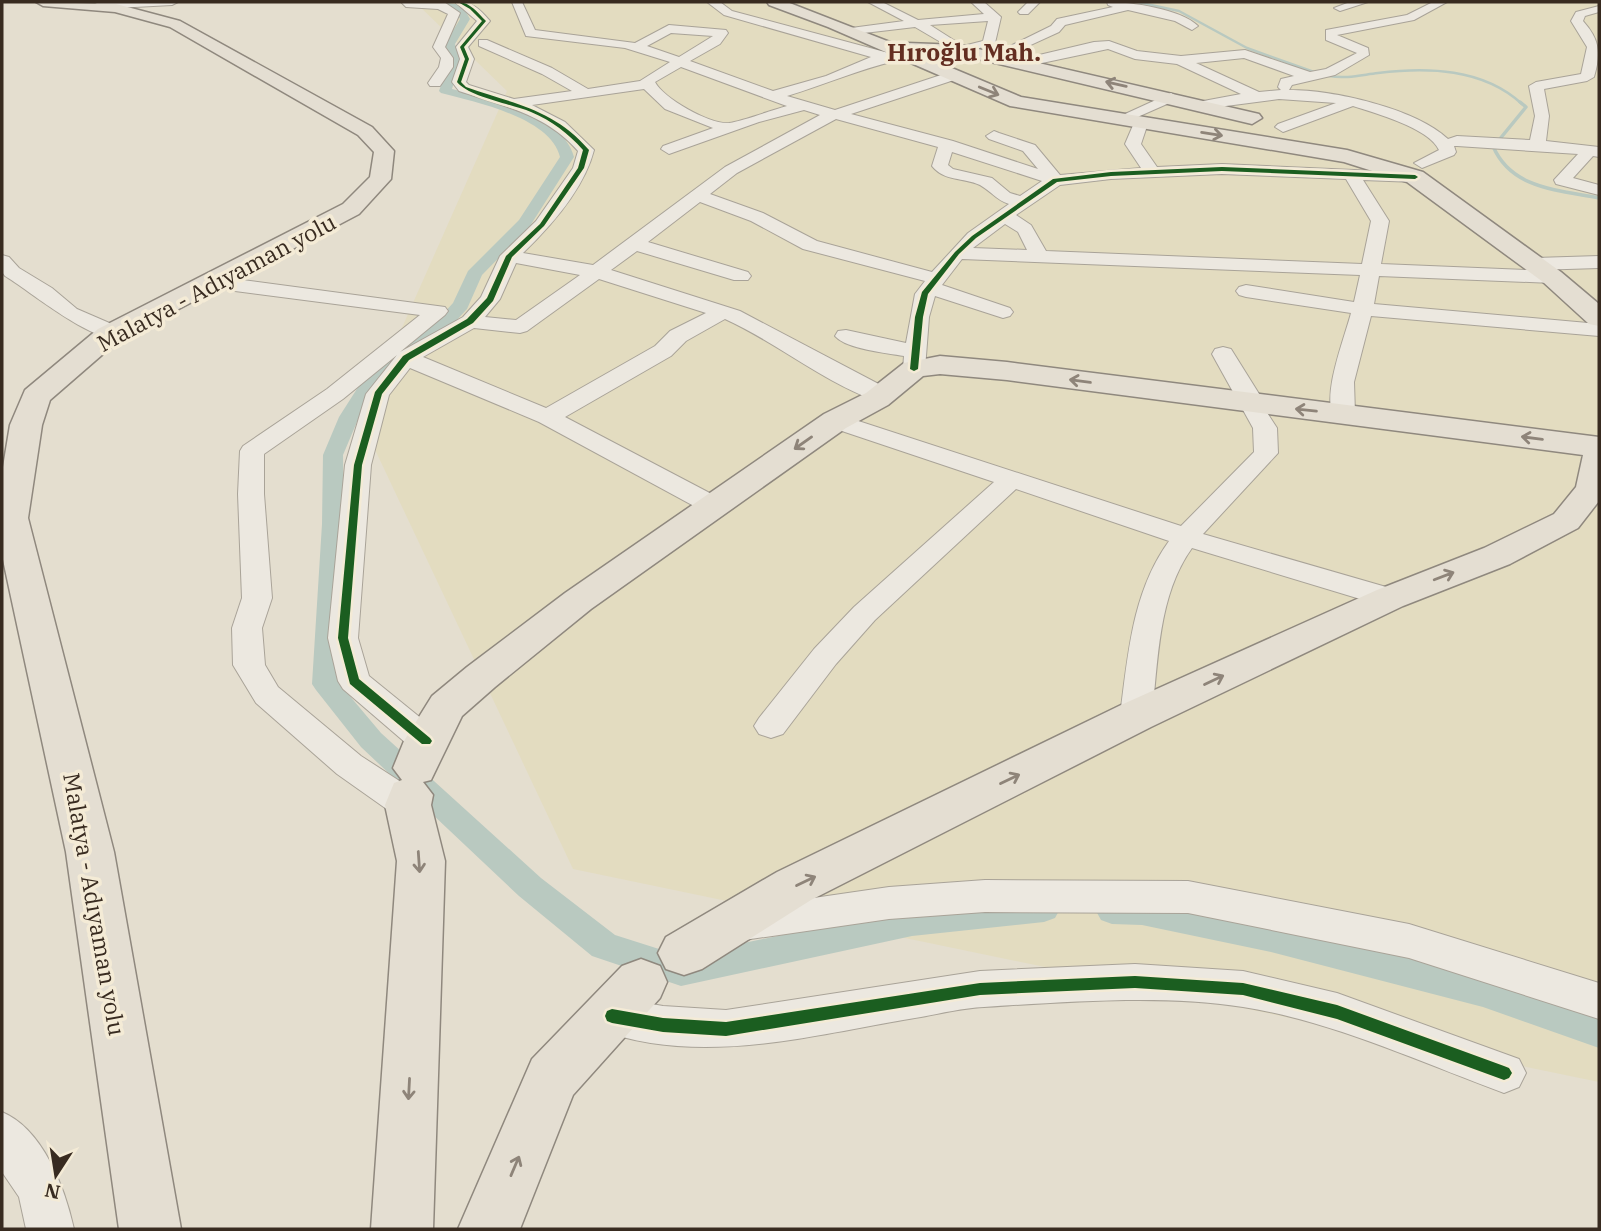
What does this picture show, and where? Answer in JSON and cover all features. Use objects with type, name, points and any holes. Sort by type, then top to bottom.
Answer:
[{"type":"main road","name":"Malatya - Adıyaman yolu","points":[[43,2],[103,4],[175,24],[365,131],[384,151],[380,179],[351,209],[113,333],[36,396],[26,425],[11,518],[90,852],[150,1229]]},
{"type":"main road","points":[[774,2],[855,34],[885,52],[1017,102],[1388,162]]},
{"type":"main road","points":[[885,52],[961,50],[1023,63],[1203,105],[1418,170],[1550,268],[1599,318]]},
{"type":"main road","points":[[402,1229],[421,861],[415,777],[447,706],[579,601],[835,421],[882,395],[915,360],[1599,447]]},
{"type":"main road","points":[[489,1229],[552,1078],[646,984],[729,926],[794,886],[1136,716],[1390,597],[1497,556],[1566,521],[1592,488],[1599,455]]},
{"type":"street","points":[[103,4],[153,5],[172,2]]},
{"type":"street","points":[[406,2],[410,5],[454,3],[484,21],[459,82],[464,88],[552,117],[571,130],[586,150],[581,168],[542,225],[509,256],[490,299],[470,321],[406,358],[378,394],[358,465],[344,638],[354,681],[415,777]]},
{"type":"street","points":[[517,2],[519,36]]},
{"type":"street","points":[[713,2],[728,13],[885,52]]},
{"type":"street","points":[[874,2],[940,35],[961,50],[989,43],[995,17]]},
{"type":"street","points":[[977,2],[995,17]]},
{"type":"street","points":[[1024,12],[1034,2]]},
{"type":"street","points":[[1107,2],[1179,18],[1192,26]]},
{"type":"street","points":[[1340,8],[1362,2]]},
{"type":"street","points":[[1284,93],[1286,82],[1330,72],[1363,55],[1363,51],[1330,37],[1330,33],[1410,18],[1441,2]]},
{"type":"street","points":[[435,83],[446,67],[447,58],[439,47],[454,13],[454,3]]},
{"type":"street","points":[[1008,50],[1055,29],[1060,22],[1130,6]]},
{"type":"street","points":[[1537,146],[1542,116],[1536,86],[1587,77],[1596,51],[1595,44],[1577,21],[1580,14],[1599,9]]},
{"type":"street","points":[[796,32],[855,34],[916,23],[995,17]]},
{"type":"street","points":[[636,47],[669,29],[722,33],[716,41],[658,72],[648,81],[649,84]]},
{"type":"street","points":[[812,36],[827,33]]},
{"type":"street","points":[[472,45],[519,36],[636,47],[773,96],[947,144],[1055,180],[1222,169],[1352,175],[1418,170],[1448,152],[1445,144],[1431,130],[1355,100],[1329,95],[1284,93],[1203,105]]},
{"type":"street","points":[[472,45],[547,71],[584,92]]},
{"type":"street","points":[[1023,63],[1109,45],[1135,55],[1180,60],[1245,54],[1310,77]]},
{"type":"street","points":[[773,96],[831,79],[885,52]]},
{"type":"street","points":[[1180,60],[1256,96]]},
{"type":"street","points":[[470,321],[520,327],[731,170],[827,117],[946,73]]},
{"type":"street","points":[[510,104],[649,84]]},
{"type":"street","points":[[649,84],[665,103],[727,128]]},
{"type":"street","points":[[1119,120],[1171,97]]},
{"type":"street","points":[[1283,127],[1355,100]]},
{"type":"street","points":[[669,149],[727,128],[805,106]]},
{"type":"street","points":[[1141,123],[1133,145],[1152,172]]},
{"type":"street","points":[[994,136],[1029,148],[1055,180]]},
{"type":"street","points":[[1445,144],[1457,141],[1595,151]]},
{"type":"street","points":[[947,144],[940,166],[947,172],[986,182],[1004,197],[1021,202]]},
{"type":"street","points":[[1595,151],[1562,180],[1599,190]]},
{"type":"street","points":[[1343,414],[1343,382],[1363,309],[1380,221],[1352,175]]},
{"type":"street","points":[[846,336],[915,360],[919,317],[925,294],[957,253],[1021,202],[1055,180]]},
{"type":"street","points":[[698,195],[757,217],[810,246],[934,283],[1003,312]]},
{"type":"street","points":[[1004,215],[1025,229],[1040,257]]},
{"type":"street","points":[[635,244],[741,276]]},
{"type":"street","points":[[957,253],[1370,270],[1550,268],[1599,262]]},
{"type":"street","points":[[509,256],[597,272],[723,312],[769,332],[814,360],[882,395]]},
{"type":"street","points":[[2,261],[12,272],[45,292],[71,313],[113,333]]},
{"type":"street","points":[[1550,268],[1599,278]]},
{"type":"street","points":[[1300,299],[1310,286],[1334,269]]},
{"type":"street","points":[[212,282],[438,311],[335,394],[252,451],[251,494],[257,598],[247,628],[249,665],[267,695],[349,765],[415,777]]},
{"type":"street","points":[[1246,291],[1363,309],[1599,330]]},
{"type":"street","points":[[547,417],[663,351],[678,336],[723,312]]},
{"type":"street","points":[[1136,716],[1150,617],[1169,561],[1186,536],[1266,453],[1265,428],[1223,354]]},
{"type":"street","points":[[406,358],[547,417],[714,506]]},
{"type":"street","points":[[835,421],[1186,536],[1390,597]]},
{"type":"street","points":[[771,726],[812,671],[846,633],[923,558],[1010,480]]},
{"type":"street","points":[[729,926],[889,902],[985,896],[1188,897],[1409,941],[1599,1001]]},
{"type":"street","points":[[646,984],[663,1025],[726,1029],[980,989],[1135,982],[1243,989],[1337,1012],[1504,1073]]},
{"type":"street","points":[[2,1133],[40,1215]]},
{"type":"shaded area","points":[[415,2],[1599,2],[1599,1082],[573,869],[361,420],[507,91]]},
{"type":"waterway","points":[[446,2],[459,7],[465,19],[450,44],[454,62],[445,91],[505,109],[549,129],[560,139],[567,157],[525,223],[491,254],[474,274],[461,305],[449,318],[412,339],[376,374],[349,417],[333,455],[333,524],[325,684],[371,740],[530,887],[604,946],[681,971],[912,922],[1044,909]]},
{"type":"waterway","points":[[1137,2],[1179,11],[1247,48],[1314,72]]},
{"type":"waterway","points":[[1329,76],[1347,77],[1416,70],[1454,73],[1490,83],[1522,104]]},
{"type":"waterway","points":[[1499,140],[1526,107],[1520,102]]},
{"type":"waterway","points":[[1493,146],[1511,171],[1524,179],[1552,189],[1599,198]]},
{"type":"waterway","points":[[1112,911],[1142,912],[1271,938],[1483,992],[1599,1032]]},
{"type":"cycle path","points":[[426,741],[354,681],[343,638],[358,465],[378,394],[406,358],[470,321],[490,299],[509,256],[542,225],[581,168],[586,150],[573,136],[546,116],[464,88],[459,82],[467,59],[462,47],[484,21],[471,8],[460,2]]},
{"type":"cycle path","points":[[914,369],[919,317],[925,294],[957,253],[974,237],[1055,180],[1111,174],[1222,169],[1415,177]]},
{"type":"cycle path","points":[[612,1016],[663,1025],[726,1029],[980,989],[1135,982],[1243,989],[1337,1012],[1504,1073]]},
{"type":"district","name":"Hıroğlu Mah.","points":[[964,52]]}]
